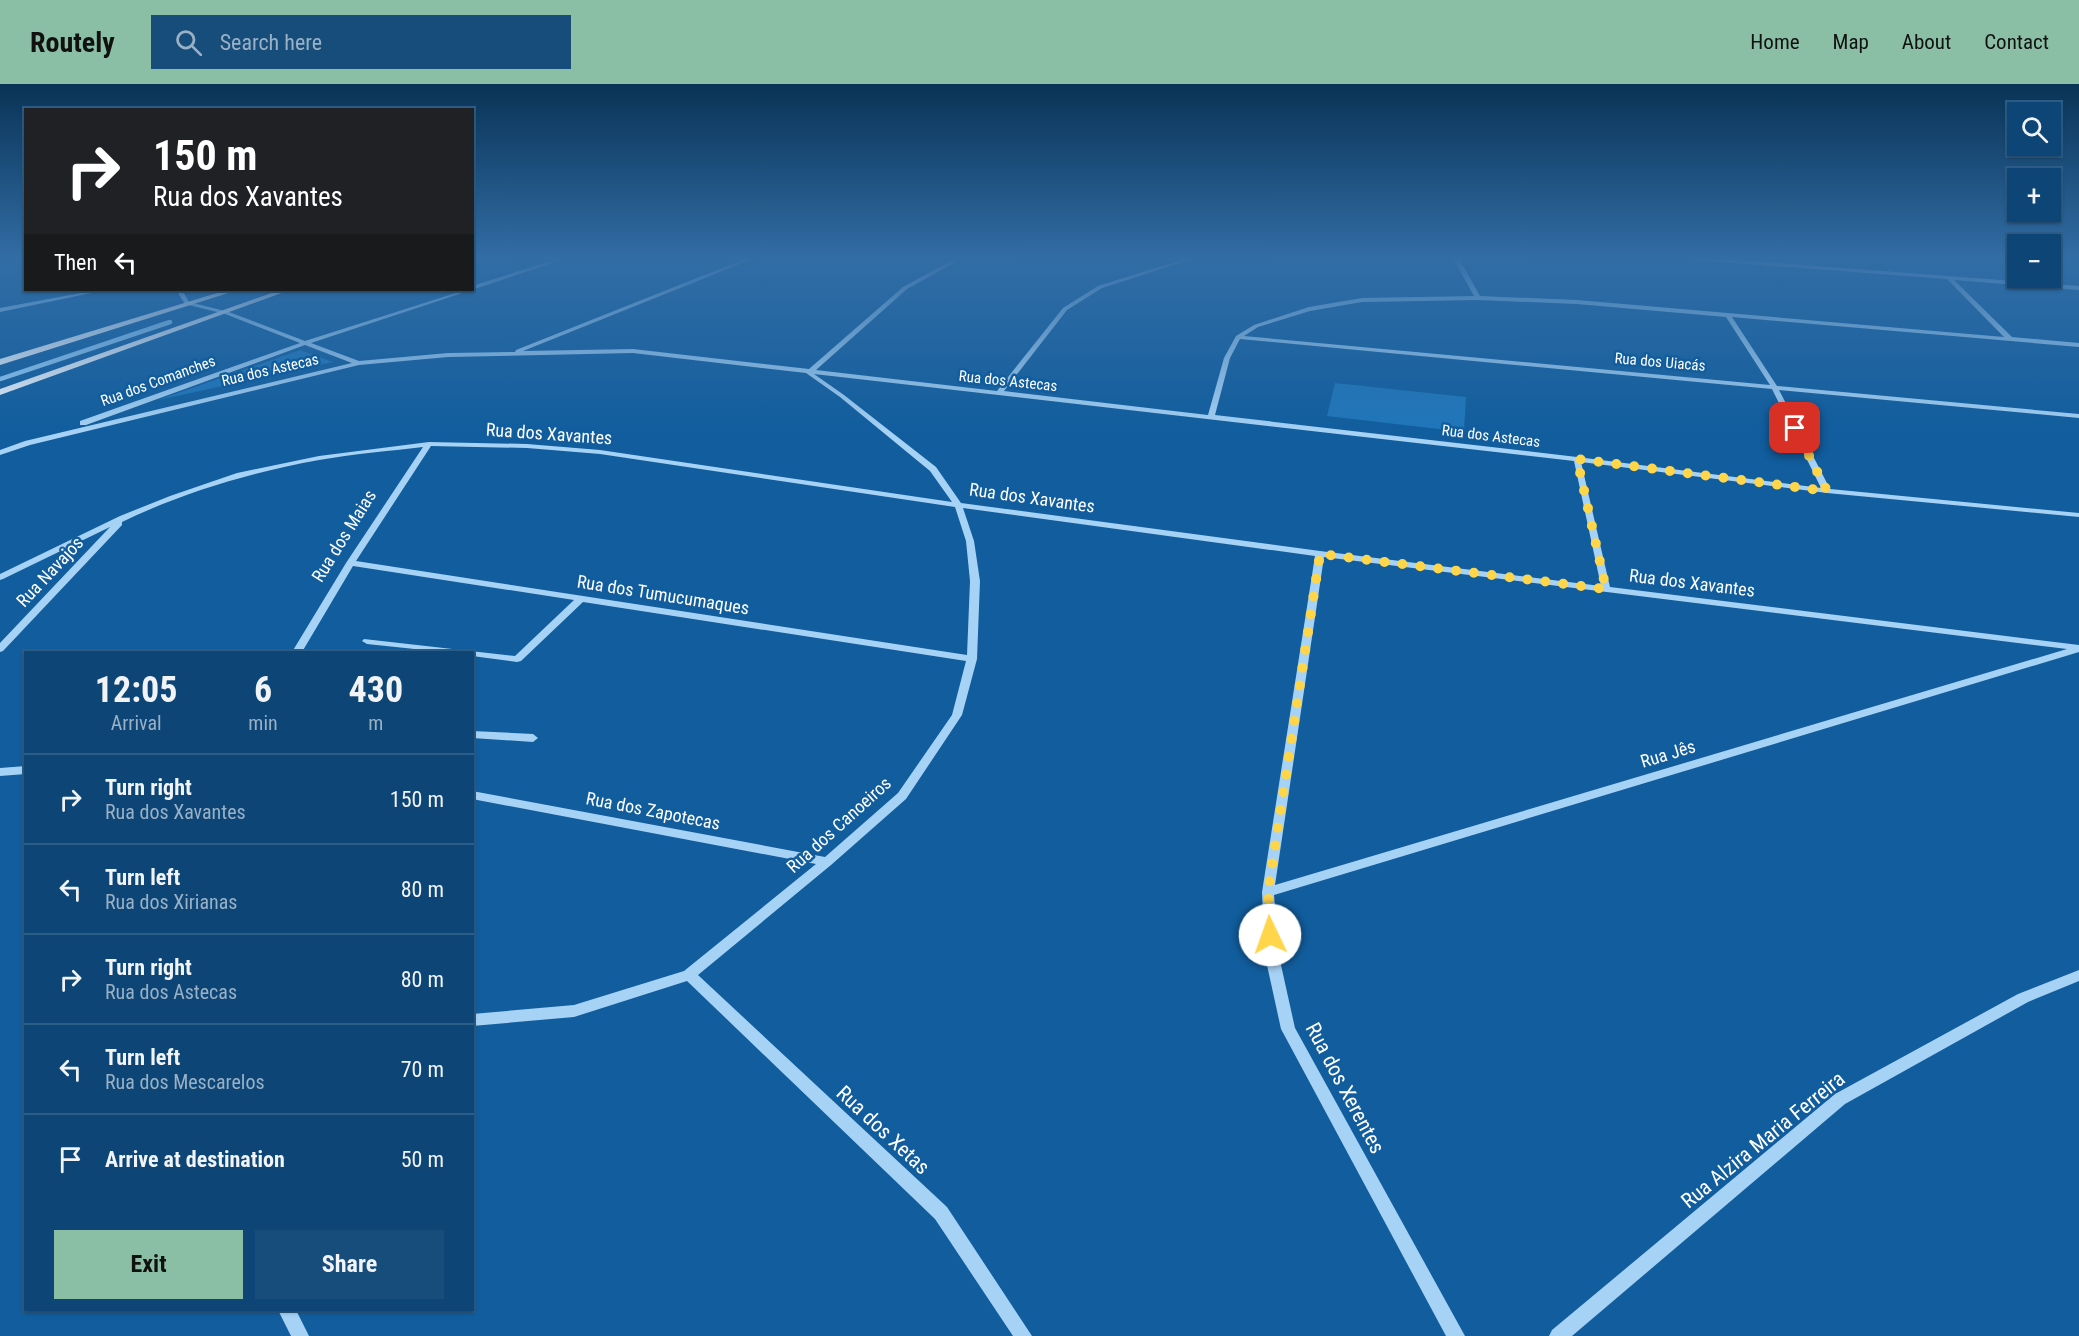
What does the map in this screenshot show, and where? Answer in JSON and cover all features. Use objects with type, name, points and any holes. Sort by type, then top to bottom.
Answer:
[{"type":"main road","points":[[0,363],[145,316]]},
{"type":"main road","points":[[0,392],[211,316]]},
{"type":"street","points":[[236,316],[308,342],[358,363]]},
{"type":"street","name":"Rua dos Comanches","points":[[28,442],[308,342],[387,316]]},
{"type":"street","points":[[512,353],[604,316]]},
{"type":"street","points":[[809,373],[873,316]]},
{"type":"street","points":[[999,393],[1059,316]]},
{"type":"street","points":[[1210,416],[1227,358],[1238,337],[1256,326],[1286,316]]},
{"type":"street","points":[[1729,316],[1774,386],[1827,491]]},
{"type":"street","points":[[1745,316],[2079,345]]},
{"type":"street","points":[[1987,316],[2010,339]]},
{"type":"street","name":"Rua dos Uiacás","points":[[1238,337],[2079,416]]},
{"type":"street","name":"Rua dos Astecas","points":[[0,453],[28,442],[358,363],[448,355],[633,351],[809,373],[1210,416],[1577,459],[1827,491],[2020,510]]},
{"type":"street","name":"Rua dos Canoeiros","points":[[474,1020],[574,1011],[689,975],[827,862],[902,796],[957,715],[972,659],[975,581],[970,541],[958,505],[933,469],[843,396],[809,373]]},
{"type":"street","name":"Rua dos Xavantes","points":[[0,577],[123,518],[173,498],[240,476],[319,458],[429,444],[527,446],[600,452],[958,505],[1320,554],[2079,648]]},
{"type":"street","name":"Rua dos Maias","points":[[298,651],[350,563],[429,444]]},
{"type":"street","points":[[1577,459],[1606,589]]},
{"type":"street","points":[[2020,510],[2079,514]]},
{"type":"street","points":[[2020,510],[2079,522]]},
{"type":"street","name":"Rua Navajos","points":[[0,649],[123,518]]},
{"type":"street","name":"Rua dos Xerentes","points":[[1320,554],[1268,892],[1272,956],[1288,1029],[1456,1336]]},
{"type":"street","name":"Rua dos Tumucumaques","points":[[350,563],[972,659]]},
{"type":"street","points":[[474,653],[517,659],[581,599]]},
{"type":"street","points":[[367,641],[456,651]]},
{"type":"street","name":"Rua Jês","points":[[1268,892],[2079,648]]},
{"type":"street","points":[[474,734],[533,738]]},
{"type":"street","points":[[0,772],[24,770]]},
{"type":"street","name":"Rua dos Zapotecas","points":[[474,795],[827,862]]},
{"type":"street","name":"Rua dos Xetas","points":[[689,975],[941,1213],[1023,1336]]},
{"type":"street","name":"Rua Alzira Maria Ferreira","points":[[1558,1336],[1840,1099],[2023,998],[2079,975]]},
{"type":"street","points":[[288,1311],[300,1336]]},
{"type":"shaded area","points":[[300,350],[333,362],[158,400]]},
{"type":"shaded area","points":[[1335,383],[1466,397],[1464,432],[1327,416]]},
{"type":"waterway","points":[[0,379],[170,322]]},
{"type":"route","points":[[1270,935],[1268,892],[1320,554],[1606,589],[1577,459],[1827,491],[1795,428]]}]
